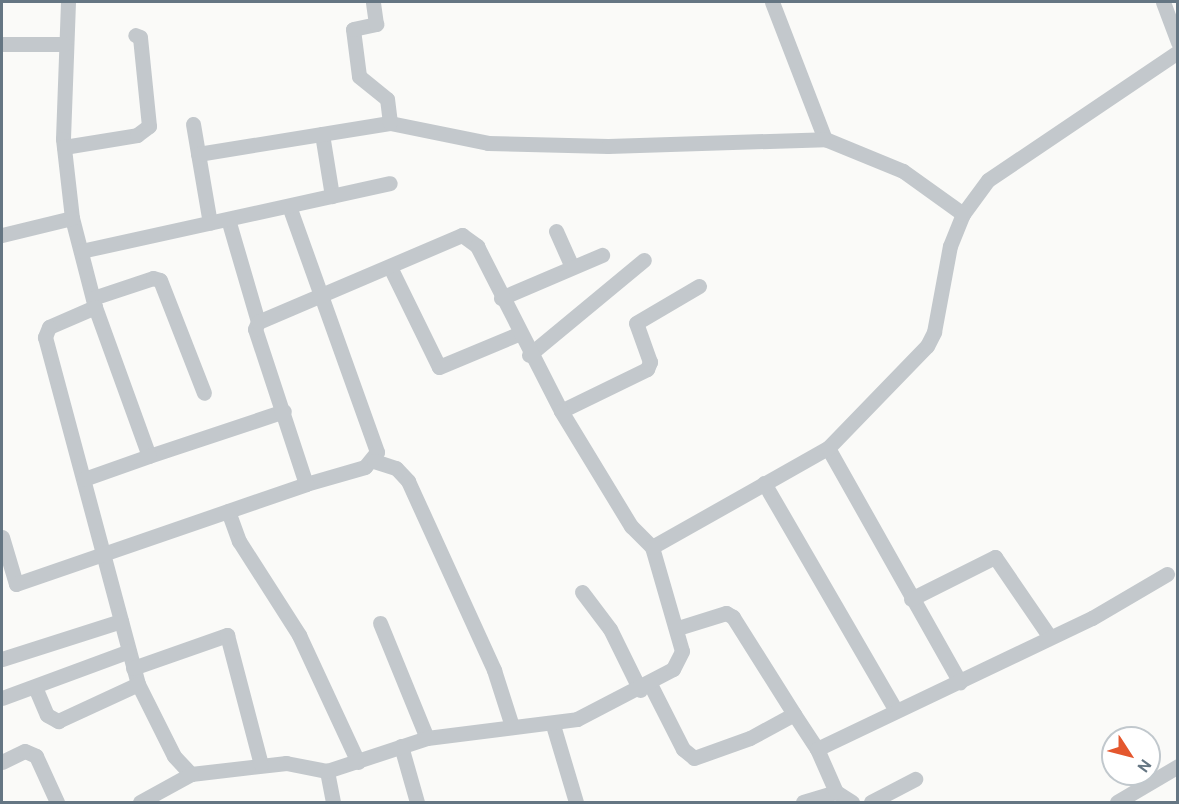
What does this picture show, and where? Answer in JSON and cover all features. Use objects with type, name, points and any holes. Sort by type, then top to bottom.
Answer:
[{"type":"street","points":[[68,2],[64,44],[64,147],[72,218],[94,302],[149,456]]},
{"type":"street","points":[[373,2],[376,24],[353,29],[359,76],[387,99],[390,123]]},
{"type":"street","points":[[772,2],[825,139]]},
{"type":"street","points":[[1163,2],[1178,42]]},
{"type":"street","points":[[64,147],[137,135],[149,126],[140,37],[135,35]]},
{"type":"street","points":[[2,44],[64,44]]},
{"type":"street","points":[[652,548],[828,448],[934,333],[945,267],[963,214],[1002,167],[1178,52]]},
{"type":"street","points":[[198,154],[390,123],[489,143],[608,146],[825,139],[903,171],[963,214]]},
{"type":"street","points":[[193,124],[210,223]]},
{"type":"street","points":[[322,134],[332,196]]},
{"type":"street","points":[[81,251],[390,183]]},
{"type":"street","points":[[290,206],[323,293],[377,452],[374,461]]},
{"type":"street","points":[[2,235],[72,218]]},
{"type":"street","points":[[230,226],[258,322],[255,329],[284,411],[306,484]]},
{"type":"street","points":[[556,231],[572,267]]},
{"type":"street","points":[[140,802],[191,774],[286,763],[327,771],[428,738],[512,726],[553,725],[645,687],[680,661],[678,628],[652,548],[631,526],[561,411],[518,334],[477,246],[462,235],[392,269],[323,293],[258,322]]},
{"type":"street","points":[[501,298],[602,255]]},
{"type":"street","points":[[530,355],[644,260]]},
{"type":"street","points":[[392,269],[439,368],[518,334]]},
{"type":"street","points":[[191,774],[174,756],[138,684],[106,552],[45,337],[49,327],[94,302],[153,278],[160,280],[204,393]]},
{"type":"street","points":[[561,411],[647,369],[650,362],[636,323],[699,286]]},
{"type":"street","points":[[84,479],[284,411]]},
{"type":"street","points":[[828,448],[910,599],[960,682]]},
{"type":"street","points":[[2,537],[16,584],[374,461],[396,468],[408,481],[489,660],[512,726]]},
{"type":"street","points":[[764,483],[896,711]]},
{"type":"street","points":[[228,511],[239,541],[299,635],[358,762]]},
{"type":"street","points":[[910,599],[995,557],[1049,636]]},
{"type":"street","points":[[818,749],[960,682],[1167,574]]},
{"type":"street","points":[[582,592],[610,629],[683,749],[694,758],[750,738],[794,714]]},
{"type":"street","points":[[678,628],[726,613],[733,617],[818,749],[836,792],[852,802]]},
{"type":"street","points":[[2,659],[121,621]]},
{"type":"street","points":[[380,623],[428,738]]},
{"type":"street","points":[[133,668],[227,635],[261,765]]},
{"type":"street","points":[[2,698],[129,651]]},
{"type":"street","points":[[35,687],[47,715],[58,721],[138,684]]},
{"type":"street","points":[[553,725],[576,802]]},
{"type":"street","points":[[401,746],[417,802]]},
{"type":"street","points":[[2,762],[25,751],[36,756],[57,802]]},
{"type":"street","points":[[1117,802],[1178,766]]},
{"type":"street","points":[[327,771],[333,802]]},
{"type":"street","points":[[871,802],[915,779]]},
{"type":"street","points":[[803,802],[836,792]]}]
